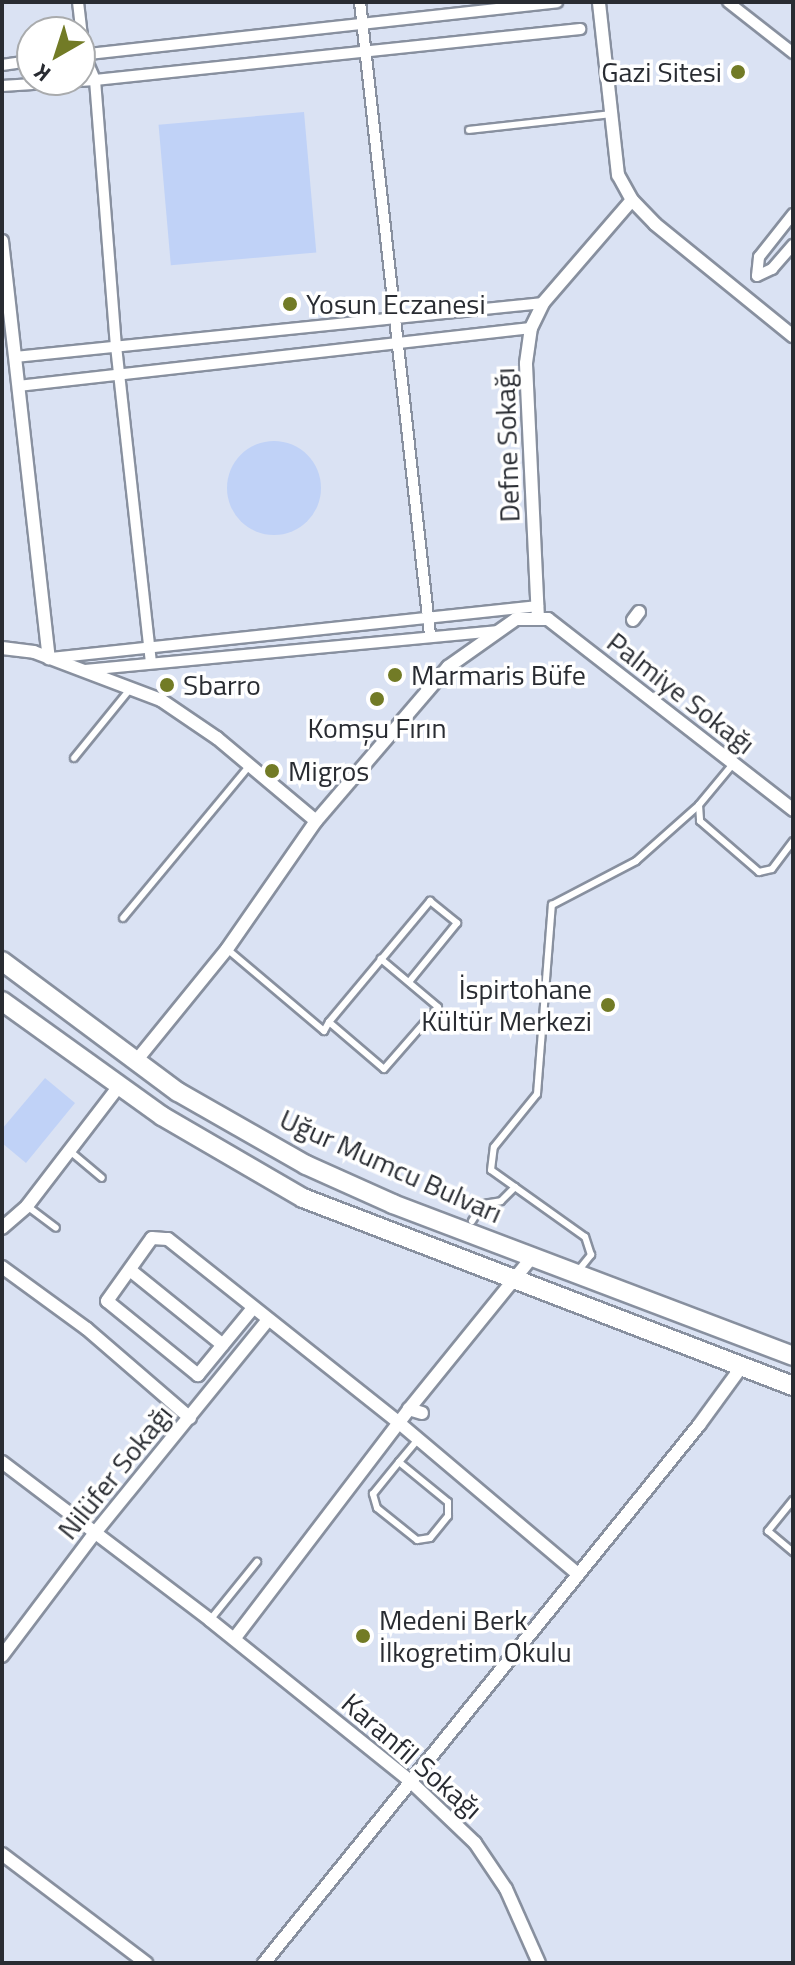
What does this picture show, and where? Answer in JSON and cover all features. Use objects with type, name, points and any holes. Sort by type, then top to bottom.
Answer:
[{"type":"main road","name":"Uğur Mumcu Bulvarı","points":[[2,961],[178,1092],[306,1165],[393,1204],[793,1356]]},
{"type":"main road","name":"Uğur Mumcu Bulvarı","points":[[2,1001],[119,1086],[232,1159],[303,1198],[793,1386]]},
{"type":"main road","points":[[119,1086],[136,1061]]},
{"type":"street","points":[[360,2],[430,635]]},
{"type":"street","points":[[96,52],[557,2]]},
{"type":"street","points":[[599,2],[618,175],[632,200],[655,224],[793,336]]},
{"type":"street","points":[[728,2],[793,53]]},
{"type":"street","points":[[96,80],[580,29]]},
{"type":"street","points":[[96,93],[116,346],[151,663]]},
{"type":"street","name":"Defne Sokağı","points":[[538,612],[526,363],[531,328],[543,303],[632,200]]},
{"type":"street","points":[[793,214],[759,257],[757,276],[772,269],[793,245]]},
{"type":"street","points":[[2,241],[8,339],[15,357],[49,658]]},
{"type":"street","points":[[15,357],[543,303]]},
{"type":"street","points":[[18,386],[399,340],[531,328]]},
{"type":"street","points":[[49,658],[428,615],[538,612]]},
{"type":"street","points":[[136,1061],[227,949],[316,821],[448,667],[496,631],[516,619],[538,612]]},
{"type":"street","name":"Palmiye Sokağı","points":[[538,612],[792,809]]},
{"type":"street","points":[[85,670],[496,631]]},
{"type":"street","points":[[2,648],[49,658],[161,700],[250,765],[316,821]]},
{"type":"street","points":[[2,1228],[27,1206],[119,1086]]},
{"type":"street","points":[[253,1308],[198,1375],[107,1301],[152,1238],[168,1239],[398,1422],[578,1574]]},
{"type":"street","points":[[234,1639],[398,1422],[532,1257]]},
{"type":"street","points":[[2,1267],[87,1329],[190,1418]]},
{"type":"street","points":[[130,1270],[223,1345]]},
{"type":"street","name":"Nilüfer Sokağı","points":[[2,1656],[94,1534],[268,1320]]},
{"type":"street","points":[[264,1963],[699,1425],[742,1366]]},
{"type":"street","points":[[409,1409],[422,1413]]},
{"type":"street","name":"Karanfil Sokağı","points":[[2,1462],[210,1620],[410,1781],[475,1843],[506,1889],[539,1963]]},
{"type":"street","points":[[2,1854],[146,1963]]},
{"type":"lane","points":[[469,130],[611,114]]},
{"type":"lane","points":[[74,758],[131,688]]},
{"type":"lane","points":[[576,1274],[591,1255],[585,1237],[491,1170],[494,1147],[537,1094],[552,905],[636,861],[699,805],[733,764]]},
{"type":"lane","points":[[123,918],[250,765]]},
{"type":"lane","points":[[699,805],[700,821],[759,872],[772,869],[793,841]]},
{"type":"lane","points":[[227,949],[324,1031],[430,901],[457,923],[409,982]]},
{"type":"lane","points":[[329,1022],[384,1069],[438,1007],[381,959]]},
{"type":"lane","points":[[71,1152],[102,1178]]},
{"type":"lane","points":[[472,1221],[483,1204],[501,1201],[515,1187]]},
{"type":"lane","points":[[27,1206],[56,1228]]},
{"type":"lane","points":[[399,1462],[448,1502],[448,1516],[430,1538],[417,1540],[377,1508],[373,1494],[399,1462],[418,1439]]},
{"type":"lane","points":[[793,1500],[768,1531],[793,1552]]},
{"type":"lane","points":[[210,1620],[257,1562]]},
{"type":"shaded area","points":[[304,112],[316,252],[171,265],[159,125]]},
{"type":"shaded area","points":[[274,441],[292,445],[307,455],[317,470],[321,488],[317,506],[307,521],[292,531],[274,535],[256,531],[241,521],[231,506],[227,488],[231,470],[241,455],[256,445]]},
{"type":"shaded area","points":[[45,1078],[75,1103],[26,1163],[2,1143],[2,1129]]},
{"type":"place","name":"Gazi Sitesi","points":[[738,72]]},
{"type":"place","name":"Yosun Eczanesi","points":[[290,304]]},
{"type":"place","name":"Marmaris Büfe","points":[[395,675]]},
{"type":"place","name":"Sbarro","points":[[167,685]]},
{"type":"place","name":"Komşu Fırın","points":[[377,699]]},
{"type":"place","name":"Migros","points":[[272,771]]},
{"type":"place","name":"İspirtohane Kültür Merkezi","points":[[608,1005]]},
{"type":"place","name":"Medeni Berk İlkogretim Okulu","points":[[363,1636]]}]
